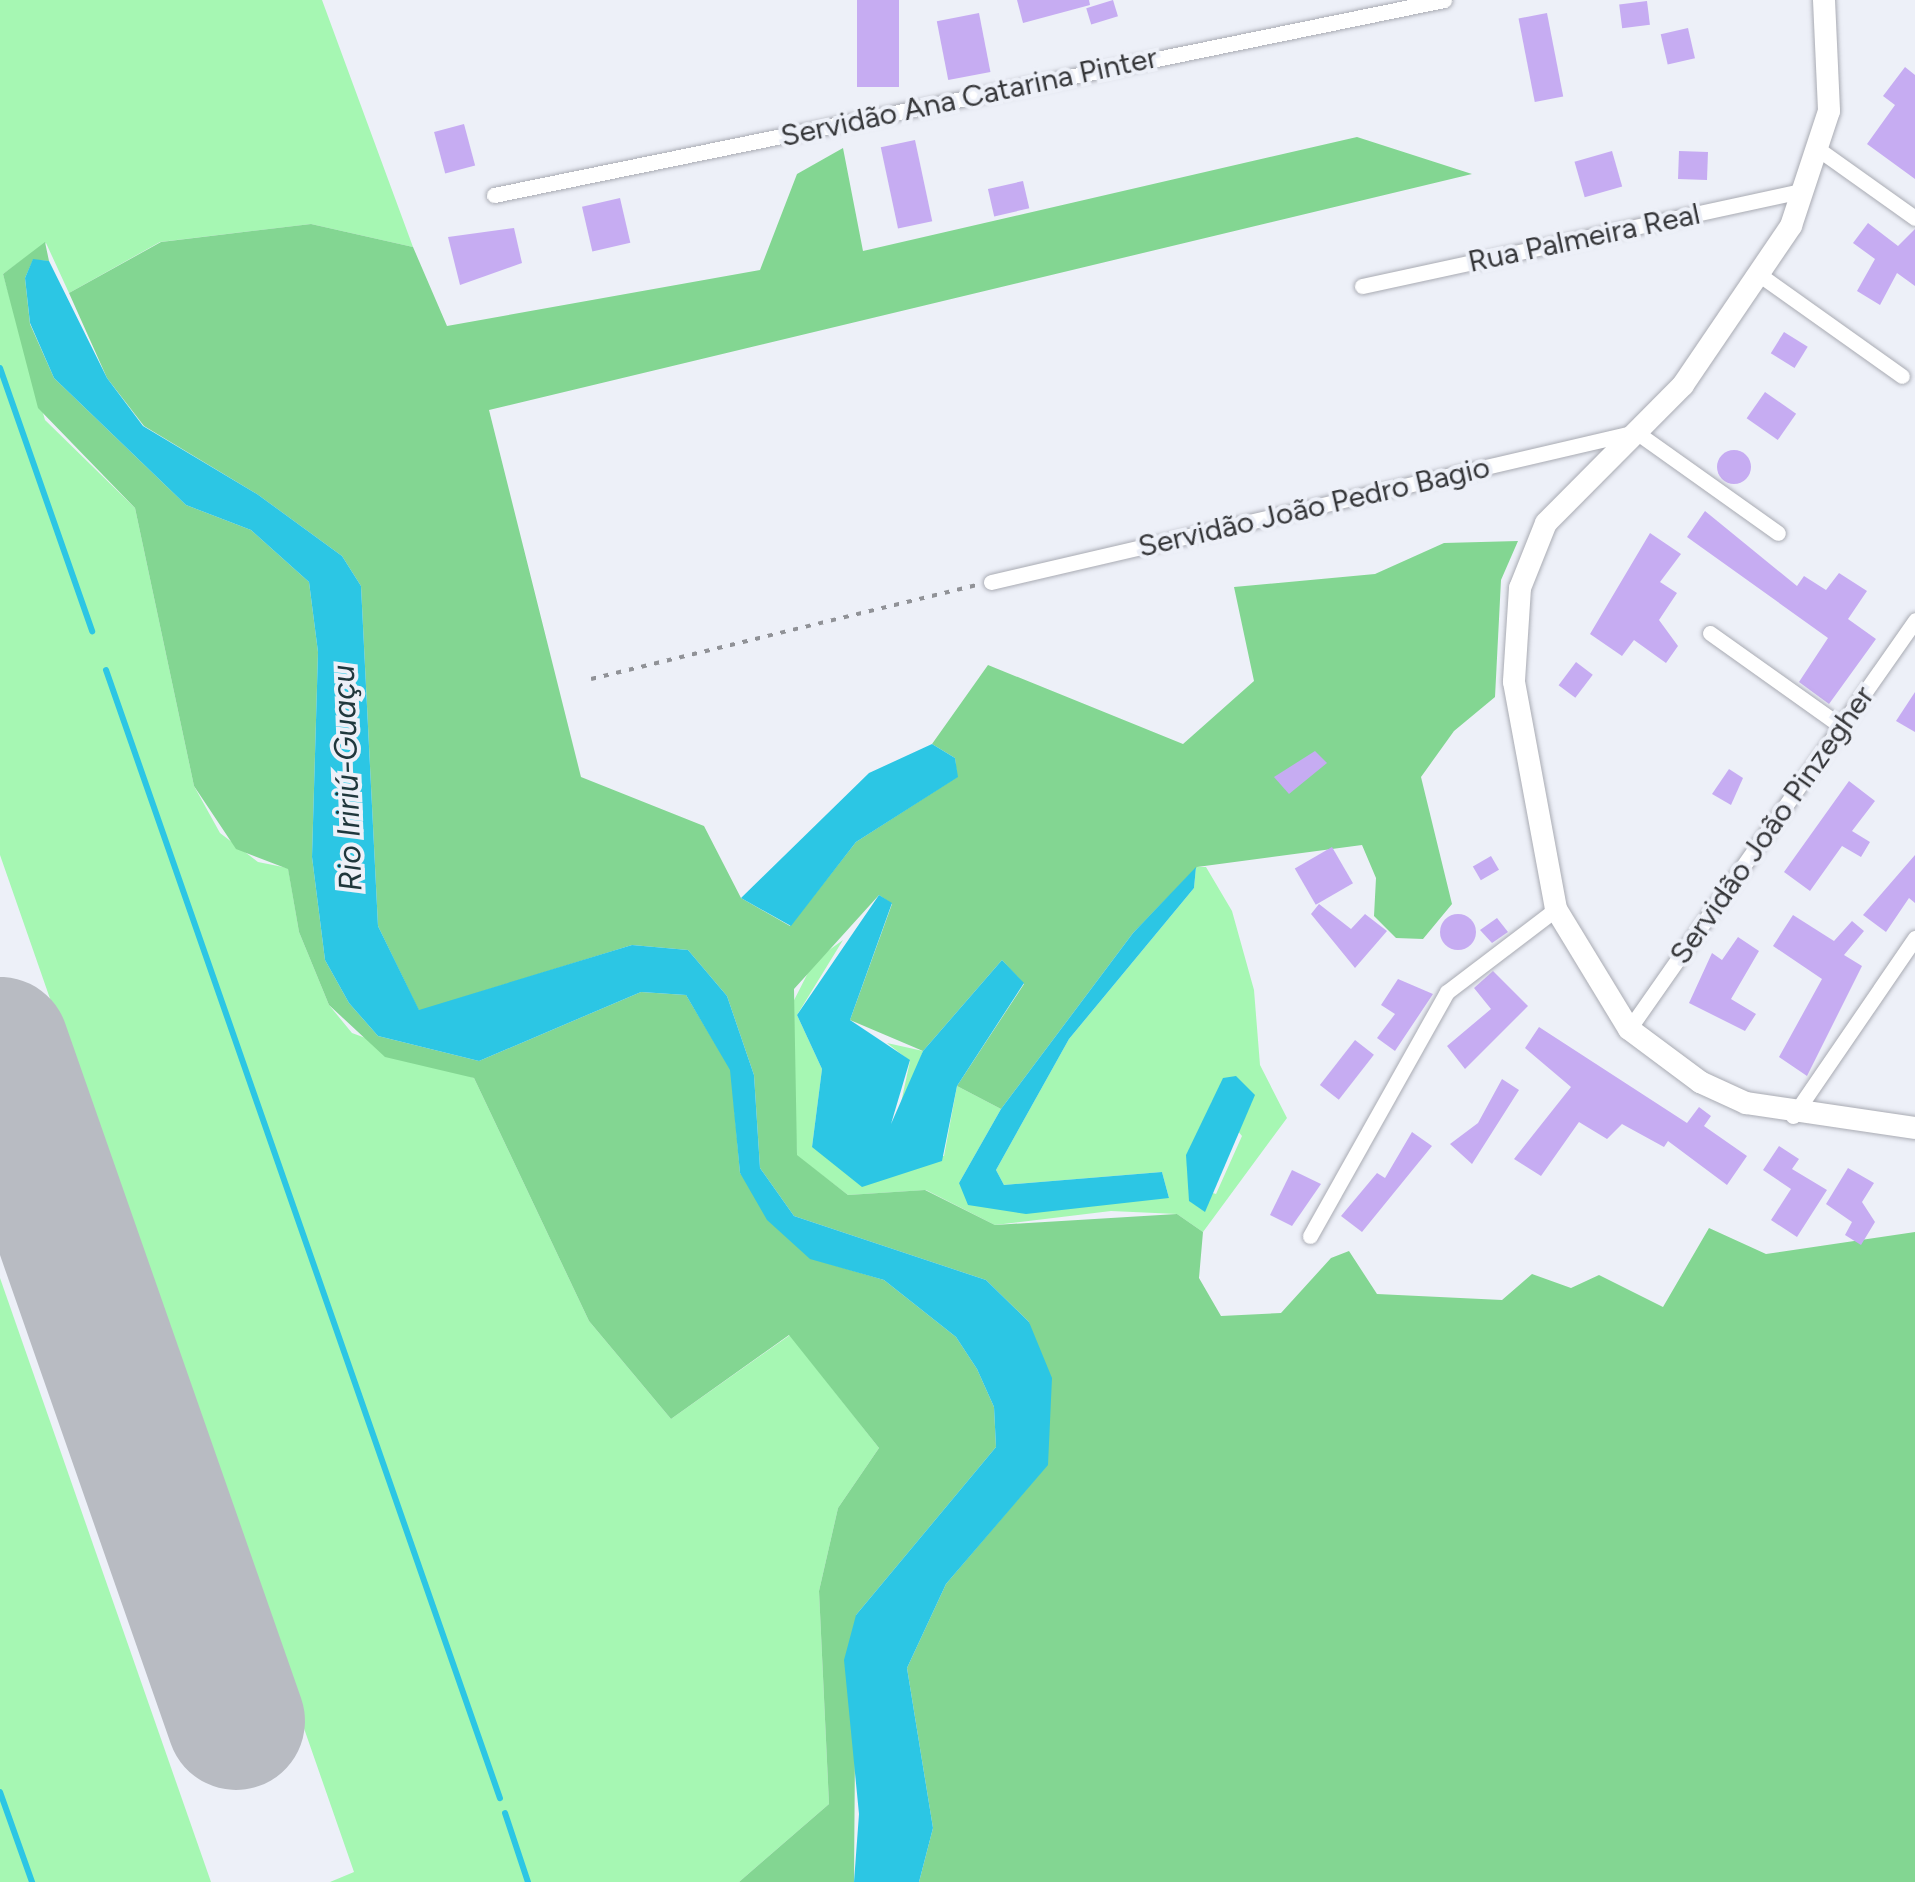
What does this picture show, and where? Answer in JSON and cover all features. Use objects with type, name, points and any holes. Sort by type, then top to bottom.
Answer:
[{"type":"street","name":"Servidão Ana Catarina Pinter","points":[[494,195],[1444,0]]},
{"type":"street","points":[[1824,0],[1834,60],[1818,149],[1805,190],[1764,278],[1636,432],[1546,522],[1520,588],[1518,728],[1556,908],[1629,1029],[1700,1082],[1794,1116],[1915,1128]]},
{"type":"street","points":[[1818,149],[1915,218]]},
{"type":"street","name":"Rua Palmeira Real","points":[[1362,286],[1805,190]]},
{"type":"street","points":[[1764,278],[1902,376]]},
{"type":"street","points":[[1636,432],[1778,532]]},
{"type":"street","name":"Servidão João Pedro Bagio","points":[[991,582],[1636,432]]},
{"type":"street","name":"Servidão João Pinzegher","points":[[1629,1029],[1915,620]]},
{"type":"street","points":[[1710,633],[1841,726]]},
{"type":"street","points":[[1310,1236],[1447,992],[1556,908]]},
{"type":"street","points":[[1794,1116],[1915,938]]},
{"type":"path","points":[[590,680],[991,582]]},
{"type":"green space","points":[[0,0],[322,0],[413,247],[311,224],[160,242],[69,293],[46,243],[3,274],[45,420],[135,508],[194,786],[220,833],[258,862],[288,868],[299,932],[329,1005],[352,1033],[474,1078],[589,1321],[671,1419],[790,1335],[879,1448],[838,1508],[819,1591],[829,1804],[739,1882],[330,1882],[354,1872],[0,855]]},
{"type":"green space","points":[[1357,137],[1472,174],[489,410],[581,777],[704,826],[741,898],[790,926],[856,842],[957,777],[955,758],[932,744],[988,665],[1183,744],[1254,681],[1234,587],[1375,574],[1444,543],[1518,541],[1501,580],[1495,697],[1454,731],[1421,777],[1452,904],[1423,939],[1396,938],[1374,916],[1376,878],[1362,845],[1197,867],[1133,933],[1001,1109],[957,1086],[1024,984],[1002,960],[923,1051],[850,1020],[892,904],[879,895],[794,989],[797,1155],[848,1195],[925,1190],[995,1225],[1177,1214],[1203,1232],[1199,1278],[1221,1316],[1281,1313],[1331,1258],[1349,1251],[1377,1294],[1502,1300],[1532,1274],[1571,1288],[1599,1275],[1663,1307],[1709,1228],[1766,1254],[1915,1232],[1915,1882],[919,1882],[933,1828],[907,1668],[946,1584],[1047,1465],[1029,1322],[986,1280],[794,1216],[760,1168],[754,1075],[727,996],[688,950],[632,945],[419,1011],[378,926],[361,586],[342,556],[257,494],[144,426],[107,378],[69,293],[161,242],[311,224],[413,247],[447,326],[760,270],[797,174],[843,148],[863,251]]},
{"type":"green space","points":[[45,242],[49,261],[33,260],[25,278],[30,324],[54,378],[186,505],[251,530],[309,582],[318,652],[312,857],[325,960],[349,1003],[378,1036],[479,1061],[641,992],[686,995],[731,1070],[740,1173],[810,1258],[884,1280],[956,1337],[977,1369],[994,1407],[996,1447],[856,1615],[854,1882],[739,1882],[829,1804],[819,1591],[838,1508],[879,1448],[789,1335],[671,1419],[589,1321],[474,1078],[385,1057],[329,1005],[299,932],[288,869],[236,849],[194,786],[135,508],[38,408],[3,274]]},
{"type":"green space","points":[[1196,867],[1206,867],[1232,911],[1254,990],[1260,1065],[1287,1118],[1203,1232],[1177,1214],[1111,1211],[995,1225],[926,1190],[848,1195],[797,1156],[788,1012],[814,961],[843,940],[797,1015],[822,1069],[812,1147],[944,1156],[957,1086],[1001,1109],[959,1183],[1169,1198],[1162,1172],[1004,1185],[996,1170],[1069,1039],[1194,888]],"holes":[[[1212,1101],[1242,1136],[1216,1194],[1191,1186],[1187,1168]]]},
{"type":"green space","points":[[887,1043],[923,1051],[896,1126],[910,1061]]},
{"type":"green space","points":[[0,1278],[211,1882],[0,1882]]},
{"type":"water","name":"Rio Iririú-Guaçu","points":[[33,259],[49,261],[107,378],[143,426],[257,494],[342,556],[361,586],[378,926],[419,1010],[632,945],[688,950],[727,996],[754,1075],[760,1168],[794,1216],[986,1280],[1029,1322],[1052,1378],[1048,1465],[946,1584],[907,1668],[933,1828],[919,1882],[854,1882],[859,1814],[844,1660],[856,1615],[996,1447],[994,1407],[977,1369],[956,1337],[884,1280],[810,1259],[767,1220],[740,1173],[730,1070],[686,995],[641,992],[479,1061],[378,1036],[349,1003],[325,960],[312,857],[318,652],[309,582],[251,530],[186,505],[54,378],[30,323],[25,278]]},
{"type":"water","points":[[932,744],[955,758],[958,777],[856,842],[791,926],[741,898],[869,773]]},
{"type":"water","points":[[1196,867],[1194,888],[1069,1039],[996,1170],[1004,1185],[1162,1172],[1169,1198],[1026,1214],[968,1205],[959,1183],[1001,1109],[1133,933]]},
{"type":"water","points":[[879,895],[892,903],[850,1020],[910,1060],[891,1124],[923,1051],[1002,960],[1024,983],[957,1086],[942,1161],[862,1187],[812,1147],[822,1069],[797,1015]]},
{"type":"water","points":[[1236,1076],[1255,1095],[1205,1212],[1189,1201],[1186,1155],[1223,1078]]},
{"type":"building","points":[[857,0],[899,0],[899,87],[857,87]]},
{"type":"building","points":[[1017,0],[1089,0],[1090,5],[1023,23]]},
{"type":"building","points":[[1113,0],[1118,16],[1091,24],[1086,8]]},
{"type":"building","points":[[1647,1],[1650,25],[1622,28],[1619,4]]},
{"type":"building","points":[[979,13],[990,72],[948,80],[937,21]]},
{"type":"building","points":[[1547,13],[1563,96],[1535,102],[1519,19]]},
{"type":"building","points":[[1688,28],[1695,58],[1668,65],[1661,34]]},
{"type":"building","points":[[1905,67],[1915,75],[1915,179],[1867,144],[1895,105],[1883,96]]},
{"type":"building","points":[[464,124],[475,166],[445,174],[434,132]]},
{"type":"building","points":[[915,140],[932,221],[898,228],[881,147]]},
{"type":"building","points":[[1612,151],[1622,187],[1585,197],[1575,162]]},
{"type":"building","points":[[1679,151],[1708,152],[1707,180],[1678,179]]},
{"type":"building","points":[[1023,181],[1029,208],[994,216],[988,189]]},
{"type":"building","points":[[620,198],[630,243],[592,252],[582,207]]},
{"type":"building","points":[[1868,223],[1898,246],[1915,229],[1915,286],[1897,273],[1880,305],[1857,291],[1875,259],[1853,243]]},
{"type":"building","points":[[514,228],[522,263],[460,285],[448,237]]},
{"type":"building","points":[[1784,332],[1808,347],[1794,368],[1771,353]]},
{"type":"building","points":[[1765,392],[1796,414],[1778,440],[1747,418]]},
{"type":"building","points":[[1734,450],[1746,455],[1751,467],[1746,479],[1734,484],[1722,479],[1717,467],[1722,455]]},
{"type":"building","points":[[1705,511],[1797,586],[1804,576],[1826,590],[1839,573],[1867,591],[1848,619],[1876,639],[1829,704],[1799,682],[1828,638],[1687,537]]},
{"type":"building","points":[[1650,533],[1681,554],[1660,582],[1677,593],[1659,620],[1678,646],[1666,663],[1634,640],[1622,656],[1590,634]]},
{"type":"building","points":[[1576,662],[1593,675],[1575,698],[1559,685]]},
{"type":"building","points":[[1915,692],[1915,732],[1896,721]]},
{"type":"building","points":[[1315,751],[1327,763],[1289,794],[1274,777]]},
{"type":"building","points":[[1729,769],[1743,778],[1731,805],[1712,794]]},
{"type":"building","points":[[1849,781],[1875,801],[1852,831],[1870,842],[1861,857],[1842,846],[1810,891],[1784,872]]},
{"type":"building","points":[[1332,847],[1353,883],[1316,905],[1295,869]]},
{"type":"building","points":[[1915,855],[1915,903],[1909,898],[1886,932],[1863,915]]},
{"type":"building","points":[[1491,856],[1499,870],[1481,880],[1473,866]]},
{"type":"building","points":[[1319,904],[1351,929],[1365,914],[1387,931],[1355,968],[1311,914]]},
{"type":"building","points":[[1458,914],[1471,919],[1476,932],[1471,945],[1458,950],[1445,945],[1440,932],[1445,919]]},
{"type":"building","points":[[1793,915],[1834,941],[1852,921],[1864,931],[1844,955],[1862,966],[1807,1076],[1779,1057],[1822,979],[1773,946]]},
{"type":"building","points":[[1497,918],[1508,932],[1492,943],[1480,930]]},
{"type":"building","points":[[1738,937],[1759,951],[1731,999],[1756,1014],[1745,1031],[1689,1003],[1712,953],[1722,960]]},
{"type":"building","points":[[1493,971],[1528,1006],[1465,1069],[1447,1046],[1491,1009],[1474,988]]},
{"type":"building","points":[[1398,979],[1433,994],[1395,1051],[1377,1038],[1395,1014],[1381,1005]]},
{"type":"building","points":[[1539,1027],[1687,1123],[1699,1107],[1711,1116],[1704,1126],[1747,1156],[1727,1185],[1668,1141],[1664,1147],[1622,1124],[1607,1139],[1579,1122],[1541,1176],[1514,1159],[1571,1087],[1525,1048]]},
{"type":"building","points":[[1355,1040],[1374,1055],[1339,1100],[1320,1085]]},
{"type":"building","points":[[1502,1079],[1519,1090],[1472,1164],[1450,1144],[1478,1123]]},
{"type":"building","points":[[1412,1132],[1432,1146],[1362,1232],[1341,1216],[1377,1173],[1385,1178]]},
{"type":"building","points":[[1779,1146],[1799,1159],[1792,1169],[1827,1190],[1797,1237],[1771,1220],[1791,1189],[1763,1170]]},
{"type":"building","points":[[1848,1168],[1874,1183],[1862,1202],[1875,1222],[1861,1245],[1845,1235],[1852,1222],[1826,1204]]},
{"type":"building","points":[[1292,1170],[1321,1184],[1292,1226],[1270,1215]]},
{"type":"waterway","points":[[0,368],[92,631]]},
{"type":"waterway","points":[[106,670],[500,1798]]},
{"type":"waterway","points":[[0,1792],[32,1882]]},
{"type":"waterway","points":[[505,1813],[528,1882]]},
{"type":"runway","points":[[0,1046],[236,1721]]}]
